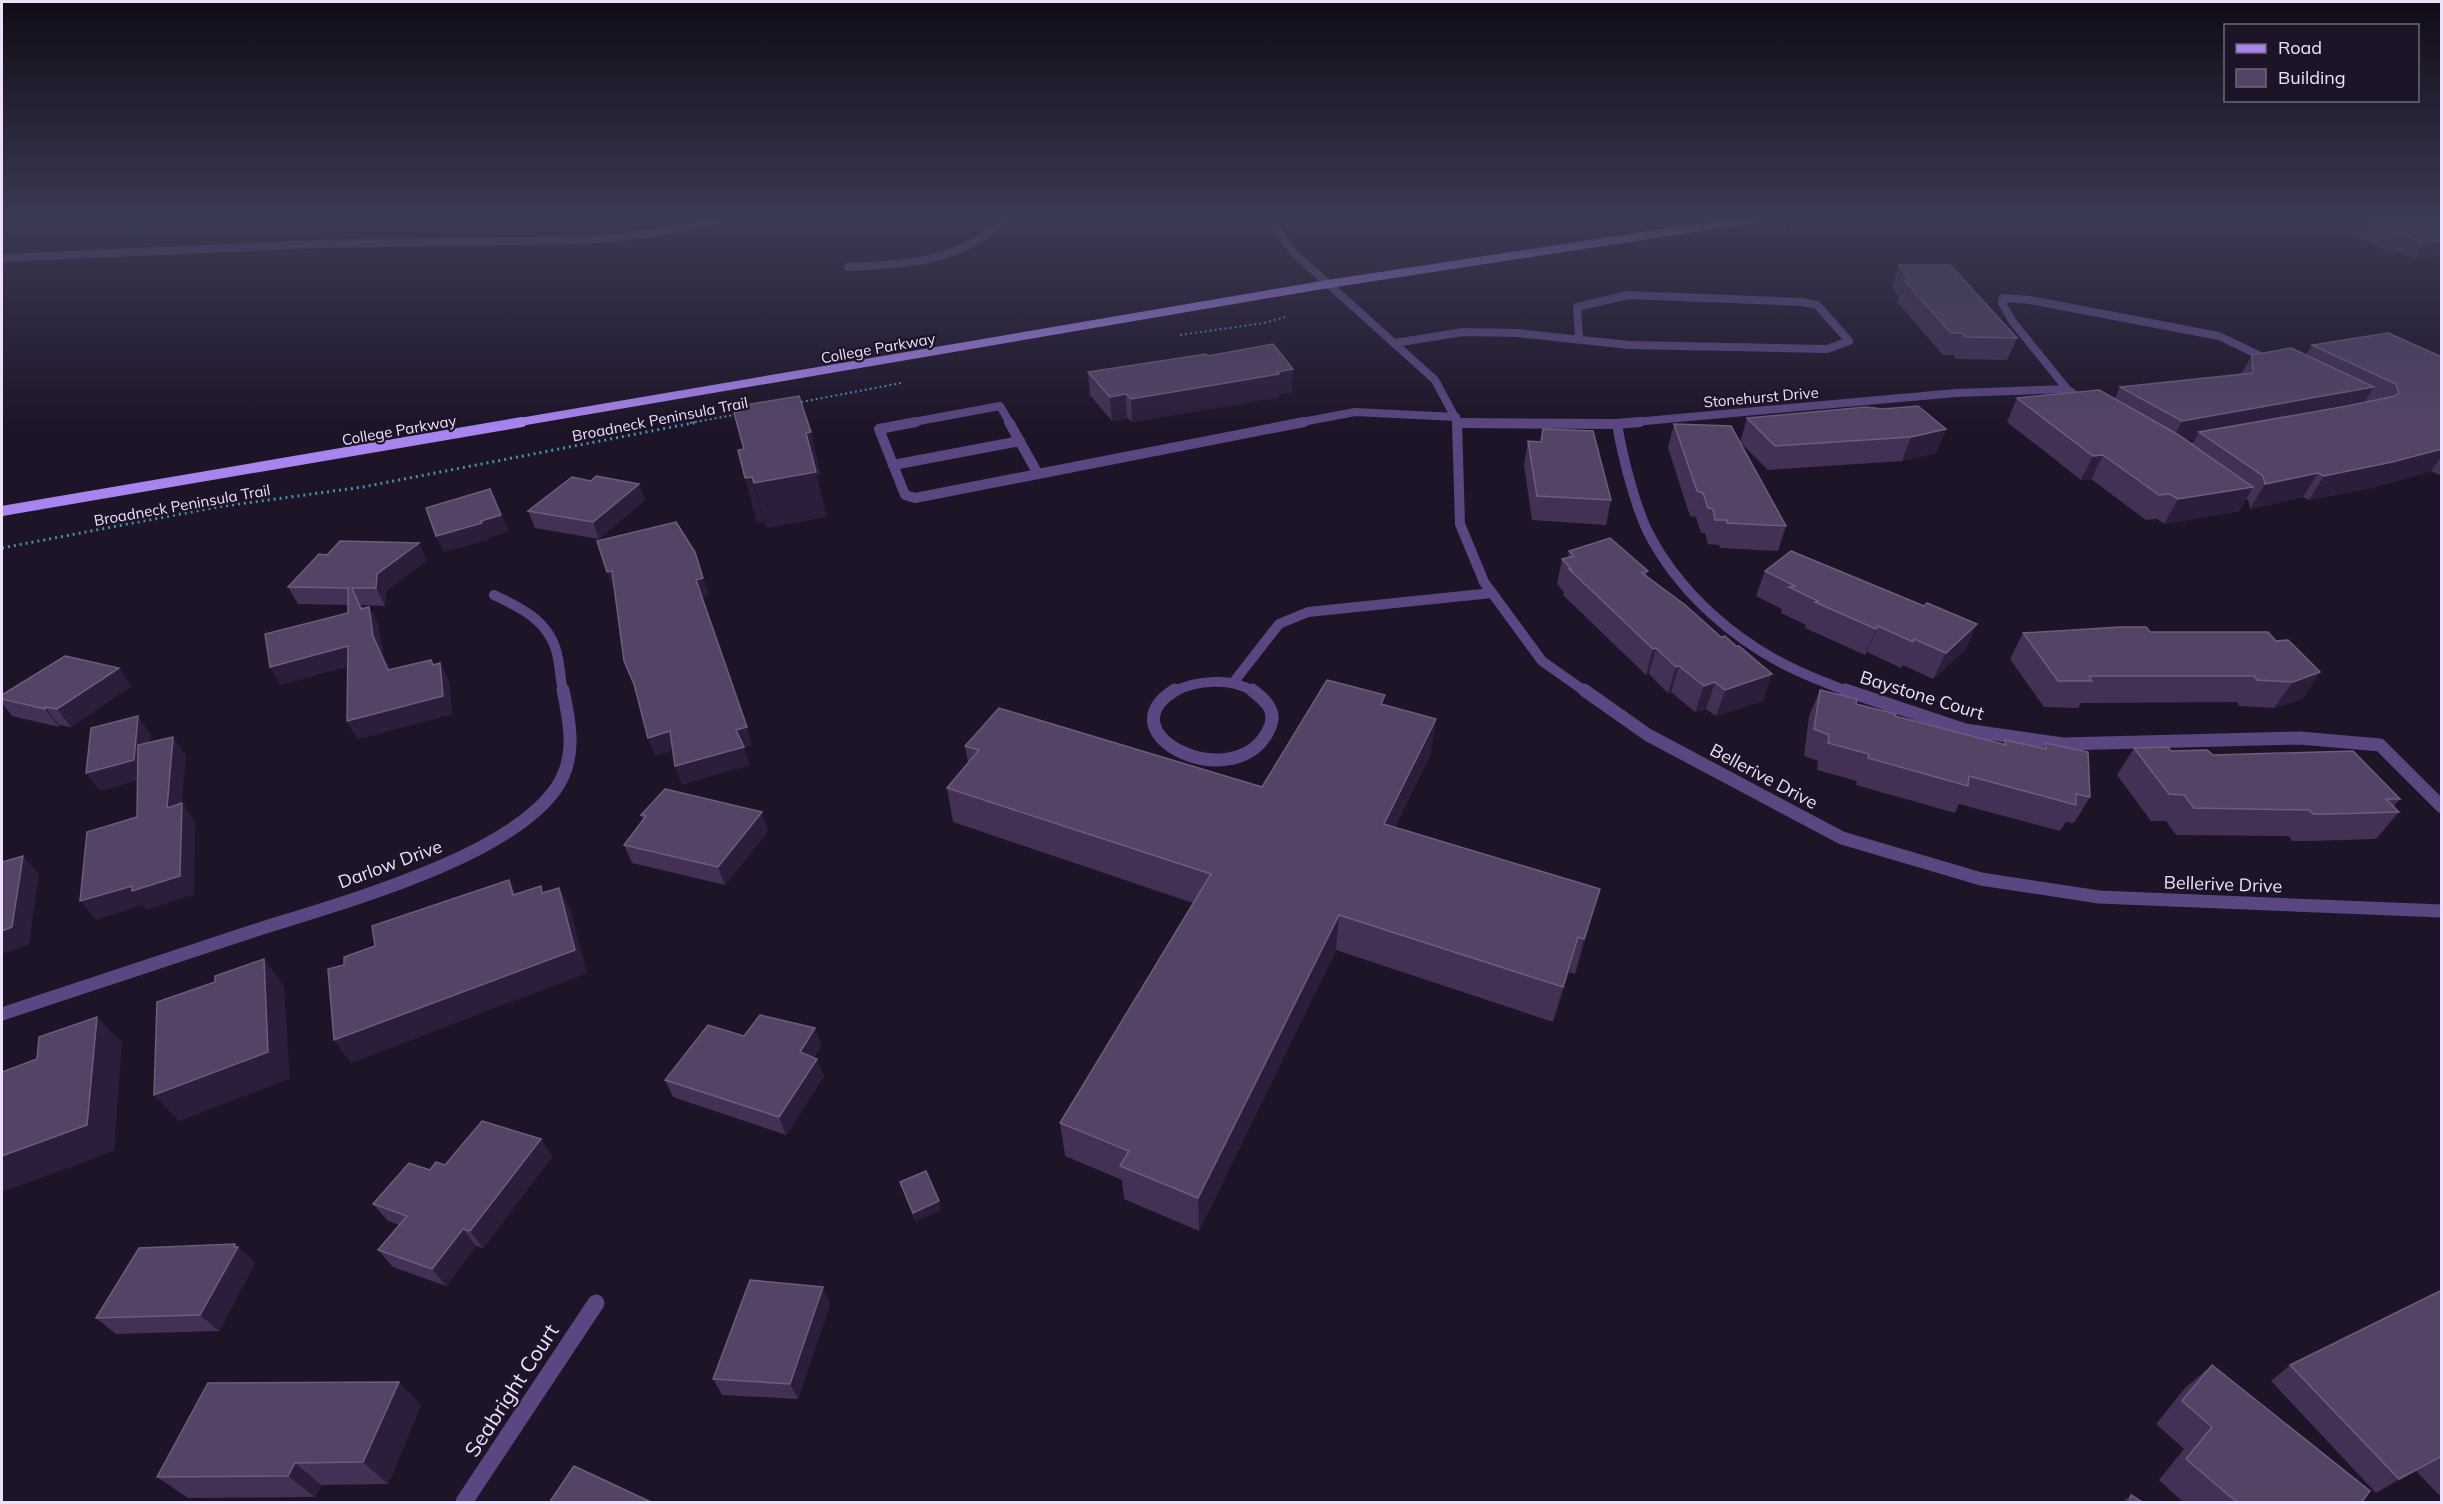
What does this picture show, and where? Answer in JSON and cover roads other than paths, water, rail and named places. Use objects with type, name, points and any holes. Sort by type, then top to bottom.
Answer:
[{"type":"main road","name":"College Parkway","points":[[2,512],[1304,288]]},
{"type":"street","name":"Bellerive Drive","points":[[1333,288],[1435,380],[1457,420],[1460,525],[1484,582],[1542,661],[1648,735],[1842,838],[1981,879],[2099,897],[2442,911]]},
{"type":"street","points":[[1395,343],[1463,332],[1518,333],[1629,345],[1827,349],[1849,341],[1817,305],[1802,302],[1628,295],[1577,307],[1579,339]]},
{"type":"street","points":[[2168,452],[2379,413],[2219,336],[2042,302],[2003,298],[2002,303],[2013,322],[2067,389],[2092,408],[2178,459]]},
{"type":"street","name":"Stonehurst Drive","points":[[893,465],[904,495],[915,498],[1355,412],[1457,420],[1617,424],[1956,393],[2067,389]]},
{"type":"street","points":[[1020,441],[893,465],[879,429],[1000,406],[1020,441],[1038,474]]},
{"type":"street","name":"Baystone Court","points":[[1617,424],[1622,452],[1646,528],[1667,565],[1698,602],[1746,642],[1797,671],[1865,698],[1965,730],[2063,744],[2300,738],[2380,745],[2442,807]]},
{"type":"street","points":[[1233,683],[1279,624],[1308,612],[1492,593]]},
{"type":"street","name":"Darlow Drive","points":[[2,1014],[398,883],[459,858],[503,835],[528,817],[552,793],[568,764],[571,737],[553,641],[538,621],[521,608],[494,595]]},
{"type":"street","points":[[1199,682],[1233,683],[1260,695],[1269,704],[1273,715],[1273,726],[1259,746],[1229,758],[1194,758],[1166,745],[1157,735],[1154,713],[1160,702],[1170,693],[1199,682]]},
{"type":"street","name":"Seabright Court","points":[[464,1503],[596,1303]]}]
